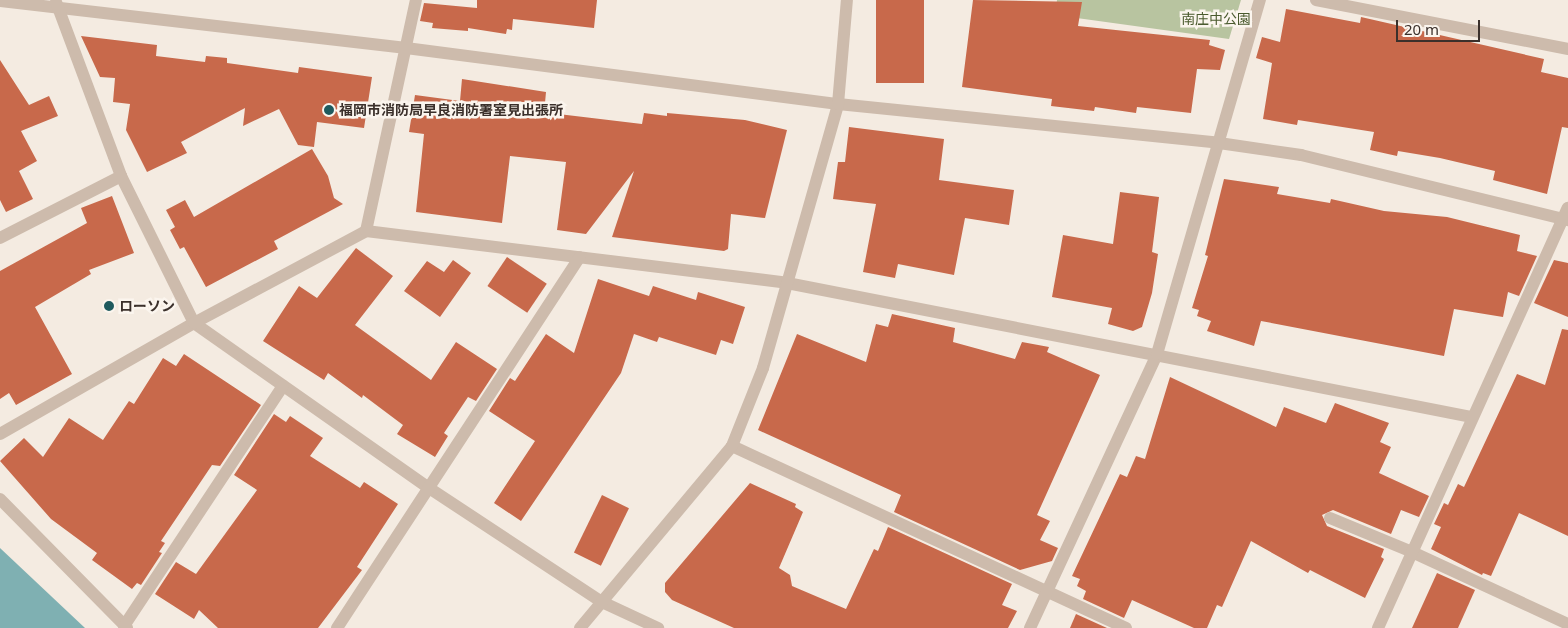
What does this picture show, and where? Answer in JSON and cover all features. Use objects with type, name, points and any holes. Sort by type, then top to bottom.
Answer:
[{"type":"street","points":[[366,230],[416,0]]},
{"type":"street","points":[[580,628],[732,446],[763,368],[838,104],[847,0]]},
{"type":"street","points":[[1030,628],[1157,354],[1260,0]]},
{"type":"street","points":[[1316,0],[1568,49]]},
{"type":"street","points":[[0,2],[56,4],[838,104],[1218,143],[1301,155],[1566,216],[1472,417],[1378,628]]},
{"type":"street","points":[[56,4],[121,176],[194,323],[429,488],[602,602],[658,628]]},
{"type":"street","points":[[0,238],[121,176]]},
{"type":"street","points":[[0,434],[194,323],[366,230],[788,283],[1472,417]]},
{"type":"street","points":[[337,628],[580,257]]},
{"type":"street","points":[[0,499],[125,627],[283,386]]},
{"type":"street","points":[[732,446],[1126,628]]},
{"type":"street","points":[[1330,518],[1412,552],[1568,624]]},
{"type":"green space","name":"南庄中公園","points":[[1057,0],[1241,0],[1229,39],[1055,15]]},
{"type":"water","points":[[0,548],[85,628],[0,628]]},
{"type":"building","points":[[477,0],[597,0],[594,28],[513,19],[512,30],[507,29],[506,34],[468,28],[468,31],[432,28],[433,23],[420,21],[424,3],[477,8]]},
{"type":"building","points":[[876,0],[924,0],[924,83],[876,83]]},
{"type":"building","points":[[973,0],[1082,2],[1078,26],[1210,40],[1209,45],[1225,50],[1220,70],[1197,69],[1191,113],[1137,107],[1136,113],[1095,107],[1094,111],[1051,106],[1052,99],[962,87]]},
{"type":"building","points":[[1286,9],[1360,23],[1361,17],[1544,59],[1541,72],[1568,78],[1568,128],[1562,127],[1547,194],[1493,180],[1495,171],[1440,158],[1398,151],[1397,156],[1370,150],[1374,132],[1298,120],[1297,125],[1263,119],[1272,63],[1256,58],[1262,37],[1280,42]]},
{"type":"building","points":[[81,36],[157,45],[156,56],[205,62],[206,56],[227,58],[227,63],[298,73],[299,67],[372,77],[364,128],[317,122],[314,147],[298,145],[279,109],[243,126],[245,108],[181,142],[187,153],[147,172],[126,130],[130,104],[113,102],[115,78],[100,77]]},
{"type":"building","points":[[0,60],[29,105],[49,96],[58,116],[21,131],[37,161],[19,171],[33,199],[6,212],[0,200]]},
{"type":"building","points":[[462,79],[546,92],[545,103],[551,103],[550,113],[642,124],[644,113],[667,116],[667,113],[745,120],[787,130],[765,218],[731,214],[728,249],[724,251],[612,237],[634,171],[586,234],[557,230],[566,162],[510,156],[502,223],[416,212],[424,134],[409,132],[415,95],[460,101]]},
{"type":"building","points":[[849,127],[944,139],[939,180],[1014,190],[1009,225],[965,218],[954,275],[898,264],[895,278],[863,272],[876,204],[833,199],[838,162],[845,162]]},
{"type":"building","points":[[312,149],[328,176],[334,198],[343,204],[274,241],[278,249],[206,287],[184,247],[180,249],[170,230],[175,227],[166,210],[185,200],[194,217]]},
{"type":"building","points":[[1224,179],[1279,187],[1277,194],[1330,203],[1331,199],[1384,211],[1447,217],[1520,235],[1517,251],[1537,256],[1519,296],[1508,292],[1503,317],[1454,309],[1444,356],[1261,321],[1254,346],[1207,331],[1211,321],[1197,316],[1199,310],[1192,308],[1208,256],[1205,255]]},
{"type":"building","points":[[1120,192],[1159,197],[1152,252],[1158,254],[1152,293],[1142,327],[1133,331],[1108,324],[1112,308],[1052,297],[1063,235],[1113,244]]},
{"type":"building","points":[[112,196],[134,253],[89,270],[91,274],[35,307],[72,374],[16,405],[9,393],[0,399],[0,271],[87,223],[81,208]]},
{"type":"building","points":[[356,248],[393,276],[355,325],[431,380],[456,342],[497,369],[476,401],[468,397],[444,433],[448,436],[435,457],[397,434],[403,425],[363,395],[362,398],[328,373],[324,380],[263,341],[299,286],[317,298]]},
{"type":"building","points":[[507,257],[547,284],[527,313],[487,286]]},
{"type":"building","points":[[453,260],[471,273],[440,317],[404,291],[427,261],[444,272]]},
{"type":"building","points":[[1554,260],[1568,263],[1568,317],[1534,303]]},
{"type":"building","points":[[598,279],[649,296],[653,286],[696,300],[698,292],[745,307],[733,344],[721,340],[716,355],[659,337],[657,342],[634,334],[621,373],[521,521],[494,503],[535,441],[489,411],[510,378],[515,381],[546,334],[574,353]]},
{"type":"building","points":[[892,314],[955,328],[953,342],[1015,359],[1022,342],[1049,347],[1047,352],[1100,375],[1037,515],[1050,521],[1040,540],[1058,548],[1052,561],[1020,570],[894,512],[901,495],[758,430],[797,334],[866,362],[876,324],[888,327]]},
{"type":"building","points":[[1562,329],[1568,330],[1568,536],[1519,513],[1491,576],[1483,573],[1482,575],[1431,549],[1441,527],[1434,524],[1444,503],[1448,505],[1458,484],[1464,487],[1517,374],[1545,385]]},
{"type":"building","points":[[184,354],[261,405],[220,466],[212,465],[161,541],[165,543],[159,552],[162,553],[141,585],[137,583],[132,589],[92,560],[97,553],[51,519],[0,461],[24,438],[43,457],[69,418],[103,440],[129,401],[134,404],[163,358],[176,366]]},
{"type":"building","points":[[1170,377],[1276,427],[1284,407],[1326,423],[1335,403],[1389,423],[1380,442],[1391,447],[1379,473],[1429,496],[1419,517],[1401,510],[1391,534],[1333,510],[1322,515],[1327,526],[1384,549],[1381,557],[1384,559],[1365,598],[1310,570],[1308,573],[1251,541],[1222,607],[1217,605],[1207,628],[1194,628],[1132,600],[1124,618],[1083,599],[1086,591],[1077,586],[1080,579],[1072,576],[1120,474],[1127,477],[1136,456],[1145,459]]},
{"type":"building","points":[[274,414],[286,422],[290,416],[323,438],[310,456],[360,488],[364,482],[398,504],[357,567],[362,570],[318,628],[218,628],[199,610],[194,619],[155,594],[176,562],[196,574],[257,490],[234,475]]},
{"type":"building","points":[[750,483],[796,504],[795,507],[803,512],[779,568],[790,575],[792,586],[846,609],[874,549],[878,551],[888,527],[1012,584],[1002,605],[1017,611],[1008,628],[734,628],[672,600],[665,592],[665,583]]},
{"type":"building","points":[[602,495],[629,508],[601,566],[574,553]]},
{"type":"building","points":[[1437,573],[1475,590],[1458,628],[1412,628]]},
{"type":"building","points":[[1076,614],[1107,628],[1070,628]]},
{"type":"place","name":"福岡市消防局早良消防署室見出張所","points":[[329,110]]},
{"type":"place","name":"ローソン","points":[[109,306]]}]
